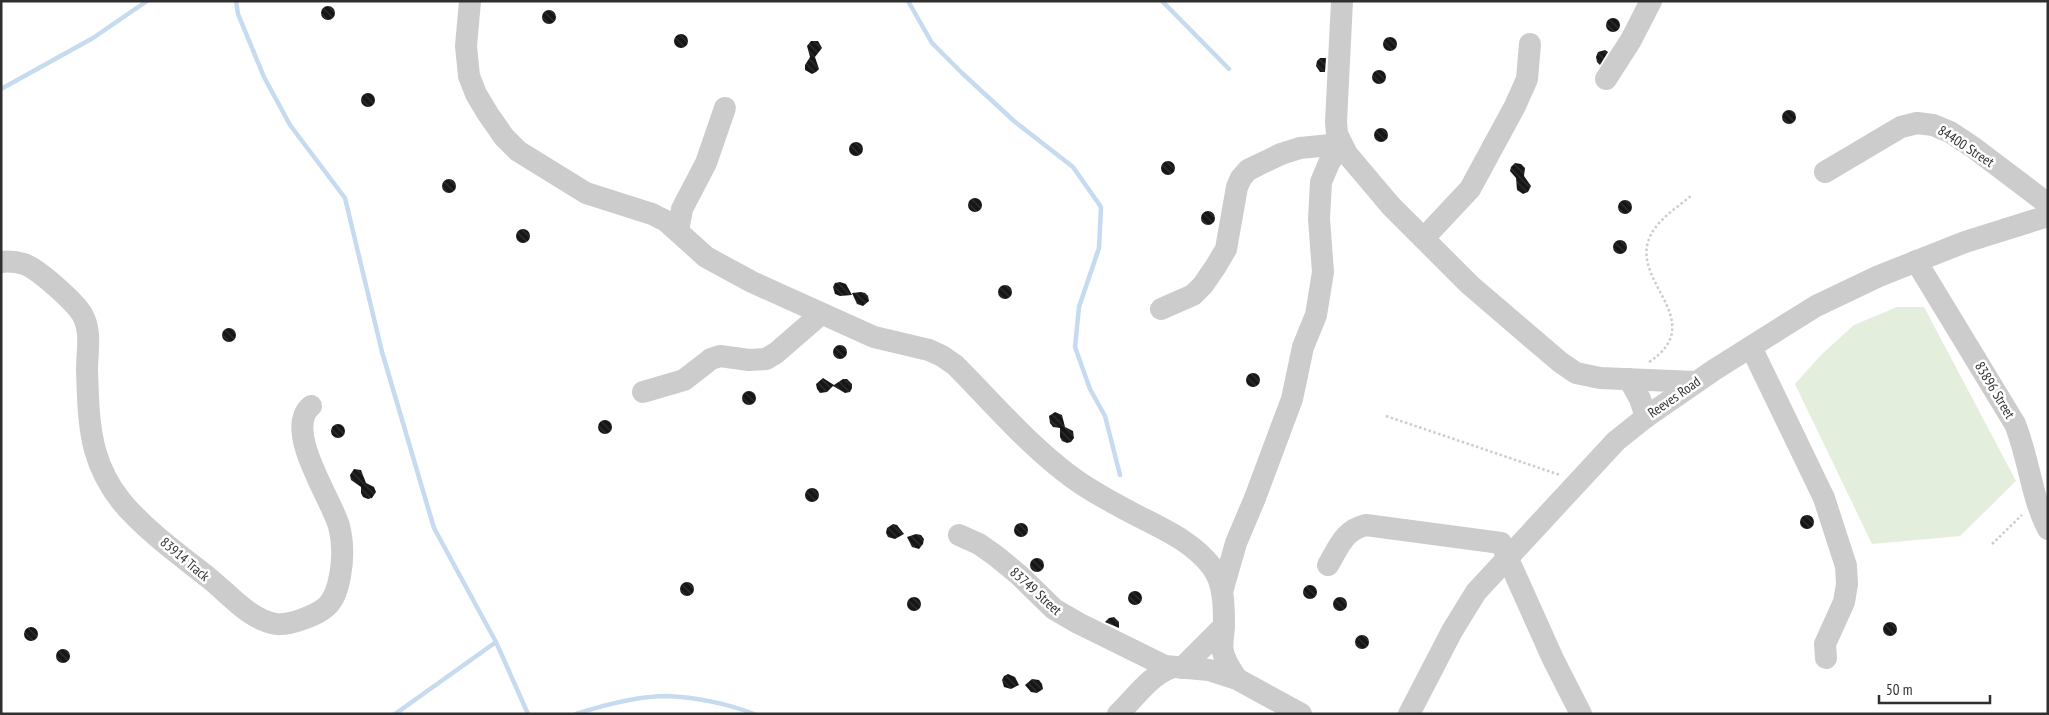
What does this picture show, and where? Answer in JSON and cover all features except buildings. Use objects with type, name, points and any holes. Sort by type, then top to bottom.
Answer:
[{"type":"street","points":[[470,1],[466,46],[469,76],[476,94],[504,137],[518,151],[586,193],[652,214],[678,231],[706,257],[721,266],[874,338],[912,345],[942,356],[955,365],[1032,442],[1071,476],[1102,498],[1172,533],[1190,545],[1213,568],[1222,592],[1224,626],[1222,651],[1226,662],[1236,678]]},
{"type":"street","points":[[1342,1],[1336,122],[1341,144],[1356,165],[1391,206],[1470,284],[1560,362],[1576,373],[1586,376],[1696,382]]},
{"type":"street","points":[[1606,79],[1632,40],[1651,1]]},
{"type":"street","points":[[1424,238],[1470,189],[1515,106],[1527,79],[1530,44]]},
{"type":"street","points":[[678,231],[685,203],[706,163],[725,108]]},
{"type":"street","name":"84400 Street","points":[[1825,172],[1901,127],[1917,123],[1933,125],[1950,132],[1974,148],[2048,204]]},
{"type":"street","points":[[1161,309],[1193,295],[1203,286],[1216,266],[1226,249],[1237,187],[1241,178],[1248,170],[1281,154],[1300,148],[1341,144]]},
{"type":"street","points":[[1222,592],[1236,543],[1292,399],[1304,347],[1316,315],[1323,272],[1319,219],[1321,182],[1324,172],[1341,144]]},
{"type":"street","name":"Reeves Road","points":[[1409,714],[1452,631],[1504,550],[1578,481],[1616,441],[1646,417],[1696,382],[1816,306],[1879,276],[1916,261],[1965,242],[2048,216]]},
{"type":"street","name":"83896 Street","points":[[1916,261],[2015,424],[2021,438],[2036,501],[2048,530]]},
{"type":"street","name":"83914 Track","points":[[1,262],[17,262],[26,265],[72,301],[82,315],[88,333],[88,402],[95,451],[107,480],[121,500],[174,551],[229,596],[248,611],[268,622],[278,625],[310,617],[326,607],[335,595],[341,569],[341,540],[338,526],[313,470],[304,436],[302,418],[304,412],[311,406]]},
{"type":"street","points":[[643,392],[684,380],[711,358],[720,356],[748,360],[766,359],[776,353],[821,314]]},
{"type":"street","points":[[1751,347],[1824,498],[1846,566],[1847,584],[1844,602],[1826,644],[1826,658]]},
{"type":"street","points":[[1629,379],[1640,398],[1646,417]]},
{"type":"street","points":[[1328,565],[1345,536],[1355,528],[1366,525],[1504,550],[1553,659],[1581,714]]},
{"type":"street","name":"83749 Street","points":[[959,535],[979,544],[1008,566],[1060,613],[1176,668],[1209,670],[1236,678],[1286,711]]},
{"type":"street","points":[[1118,714],[1153,678],[1162,671],[1176,668],[1224,626]]},
{"type":"path","points":[[1629,379],[1644,365],[1658,356],[1671,337],[1670,311],[1650,273],[1646,258],[1648,241],[1658,224],[1692,195]]},
{"type":"path","points":[[1386,416],[1578,481]]},
{"type":"path","points":[[1992,544],[2036,501]]},
{"type":"green space","points":[[1897,307],[1924,307],[2016,481],[1960,536],[1872,544],[1795,384],[1821,355],[1854,325]]},
{"type":"waterway","points":[[1,89],[93,38],[147,1]]},
{"type":"waterway","points":[[236,1],[238,14],[264,77],[290,125],[345,198],[382,352],[434,528],[496,642],[528,714]]},
{"type":"waterway","points":[[908,1],[932,43],[1014,121],[1073,167],[1101,207],[1099,248],[1079,307],[1075,347],[1090,389],[1105,416],[1120,475]]},
{"type":"waterway","points":[[1162,1],[1229,69]]},
{"type":"waterway","points":[[395,714],[496,642]]},
{"type":"waterway","points":[[576,714],[621,702],[667,696],[712,702],[754,714]]}]
